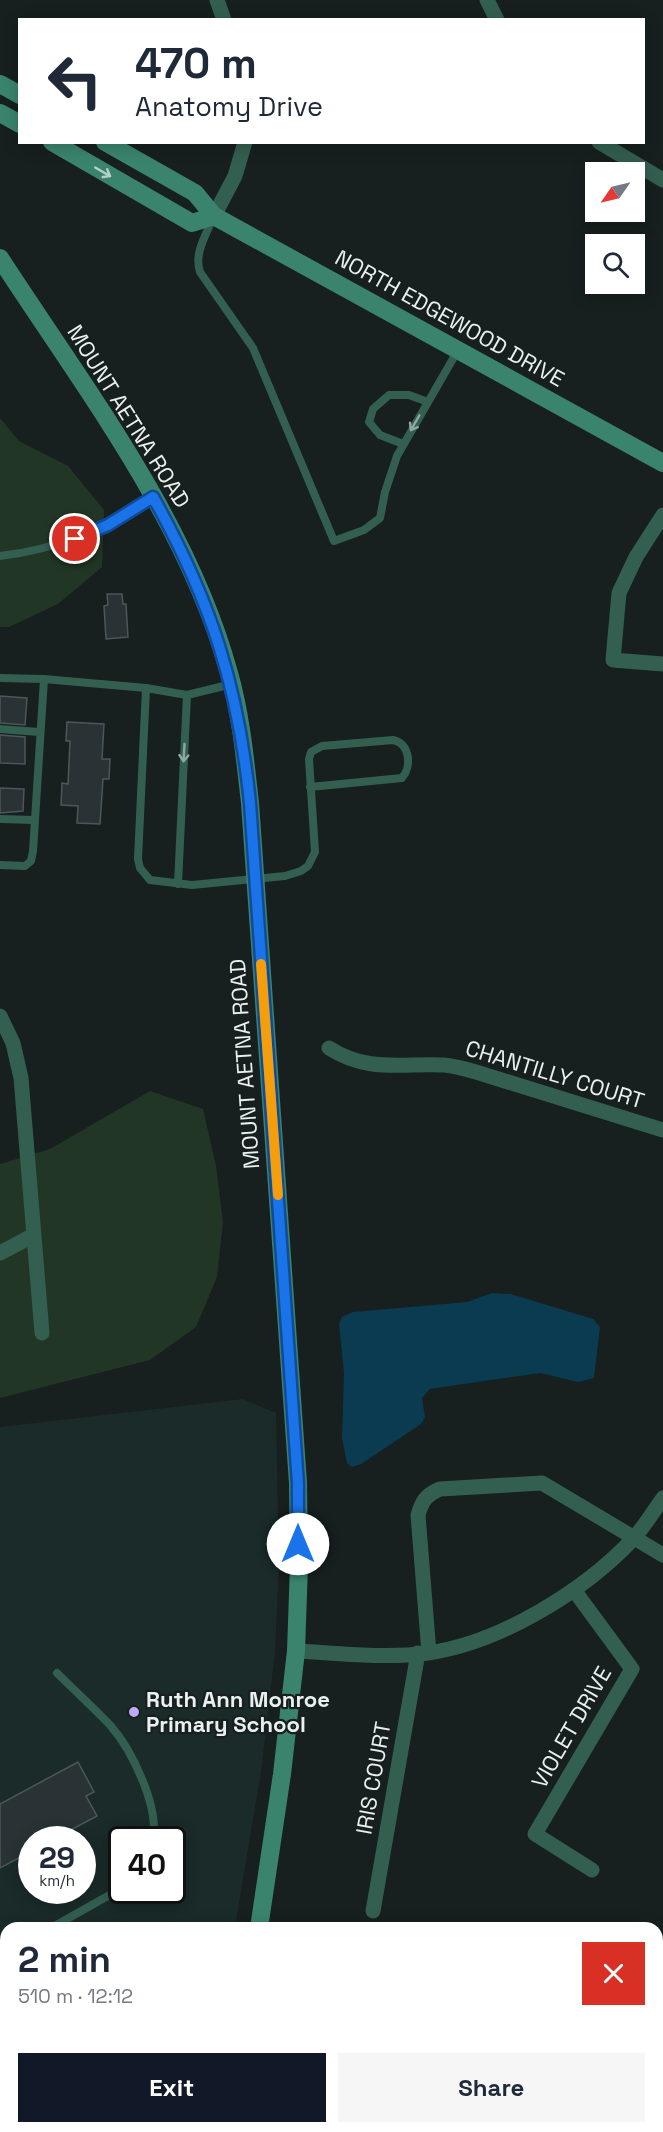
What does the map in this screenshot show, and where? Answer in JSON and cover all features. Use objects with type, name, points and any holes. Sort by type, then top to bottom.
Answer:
[{"type":"street","points":[[217,0],[223,18]]},
{"type":"street","points":[[487,0],[496,18]]},
{"type":"street","points":[[0,84],[18,94]]},
{"type":"street","points":[[0,112],[18,123]]},
{"type":"street","points":[[55,144],[192,223],[214,216],[235,176],[244,144]]},
{"type":"street","name":"NORTH EDGEWOOD DRIVE","points":[[109,144],[195,193],[214,216],[663,464]]},
{"type":"street","points":[[603,144],[663,180]]},
{"type":"street","name":"MOUNT AETNA ROAD","points":[[0,258],[153,497],[195,580],[232,684],[246,770],[298,1484],[296,1651],[282,1774],[260,1922]]},
{"type":"street","points":[[663,515],[636,557],[619,593],[613,660],[663,664]]},
{"type":"street","points":[[0,1016],[13,1043],[19,1066],[42,1333]]},
{"type":"street","name":"CHANTILLY COURT","points":[[329,1048],[345,1058],[363,1064],[447,1065],[476,1072],[663,1130]]},
{"type":"street","points":[[0,1253],[34,1235]]},
{"type":"street","name":"IRIS COURT","points":[[373,1911],[423,1653],[418,1515],[421,1502],[429,1493],[440,1489],[542,1483],[634,1538]]},
{"type":"street","points":[[296,1651],[380,1655],[423,1653],[498,1631],[534,1615],[574,1590],[634,1538],[663,1498]]},
{"type":"street","points":[[634,1538],[663,1555]]},
{"type":"street","name":"VIOLET DRIVE","points":[[574,1590],[632,1669],[535,1834],[592,1870]]},
{"type":"lane","points":[[214,216],[199,252],[197,263],[200,272],[253,348],[334,541],[364,530],[380,519],[385,492],[396,456],[458,350]]},
{"type":"lane","points":[[403,444],[380,435],[369,422],[373,409],[388,395],[410,395],[428,402]]},
{"type":"lane","points":[[0,556],[40,550],[86,535],[108,525],[153,497]]},
{"type":"lane","points":[[0,678],[44,679],[187,694],[232,684]]},
{"type":"lane","points":[[0,866],[21,867],[31,861],[44,679]]},
{"type":"lane","points":[[146,688],[138,859],[140,868],[150,880],[178,884],[293,874],[308,866],[315,852],[310,787],[309,759],[316,748],[393,740],[403,744],[406,750],[408,768],[402,778],[310,787]]},
{"type":"lane","points":[[178,884],[187,694]]},
{"type":"lane","points":[[0,729],[39,732]]},
{"type":"lane","points":[[0,819],[34,820]]},
{"type":"lane","points":[[57,1673],[110,1726],[125,1747],[152,1807],[155,1826]]},
{"type":"lane","points":[[62,1922],[108,1896]]},
{"type":"shaded area","name":"Ruth Ann Monroe Primary School","points":[[243,1399],[276,1413],[279,1565],[275,1652],[261,1772],[236,1922],[0,1922],[0,1427]]},
{"type":"green space","points":[[0,418],[19,441],[68,466],[104,510],[102,567],[58,604],[9,627],[0,627]]},
{"type":"green space","points":[[150,1091],[203,1109],[216,1166],[223,1222],[217,1277],[196,1327],[150,1360],[0,1398],[0,1164],[50,1149]]},
{"type":"water","points":[[492,1293],[511,1294],[593,1319],[600,1327],[594,1378],[578,1382],[540,1373],[430,1389],[422,1398],[425,1417],[421,1424],[361,1464],[352,1467],[347,1463],[342,1438],[344,1373],[339,1324],[342,1317],[353,1312],[467,1302]]},
{"type":"building","points":[[107,594],[122,594],[123,604],[126,604],[128,637],[106,639],[104,606],[108,605]]},
{"type":"building","points":[[0,696],[27,698],[25,725],[0,723]]},
{"type":"building","points":[[67,722],[104,724],[102,759],[110,759],[109,779],[103,779],[100,824],[77,823],[78,806],[61,805],[62,783],[68,784],[70,741],[66,741]]},
{"type":"building","points":[[0,735],[25,737],[25,764],[0,763]]},
{"type":"building","points":[[0,788],[24,789],[23,811],[0,813]]},
{"type":"building","points":[[78,1762],[94,1792],[86,1796],[97,1816],[78,1826],[18,1826],[18,1858],[0,1868],[0,1804]]},
{"type":"slow traffic","points":[[261,964],[278,1195]]},
{"type":"place","name":"Ruth Ann Monroe Primary School","points":[[134,1712]]},
{"type":"route","points":[[75,539],[108,525],[153,497],[195,580],[220,644],[232,684],[242,736],[250,803],[298,1484],[298,1544]]}]
